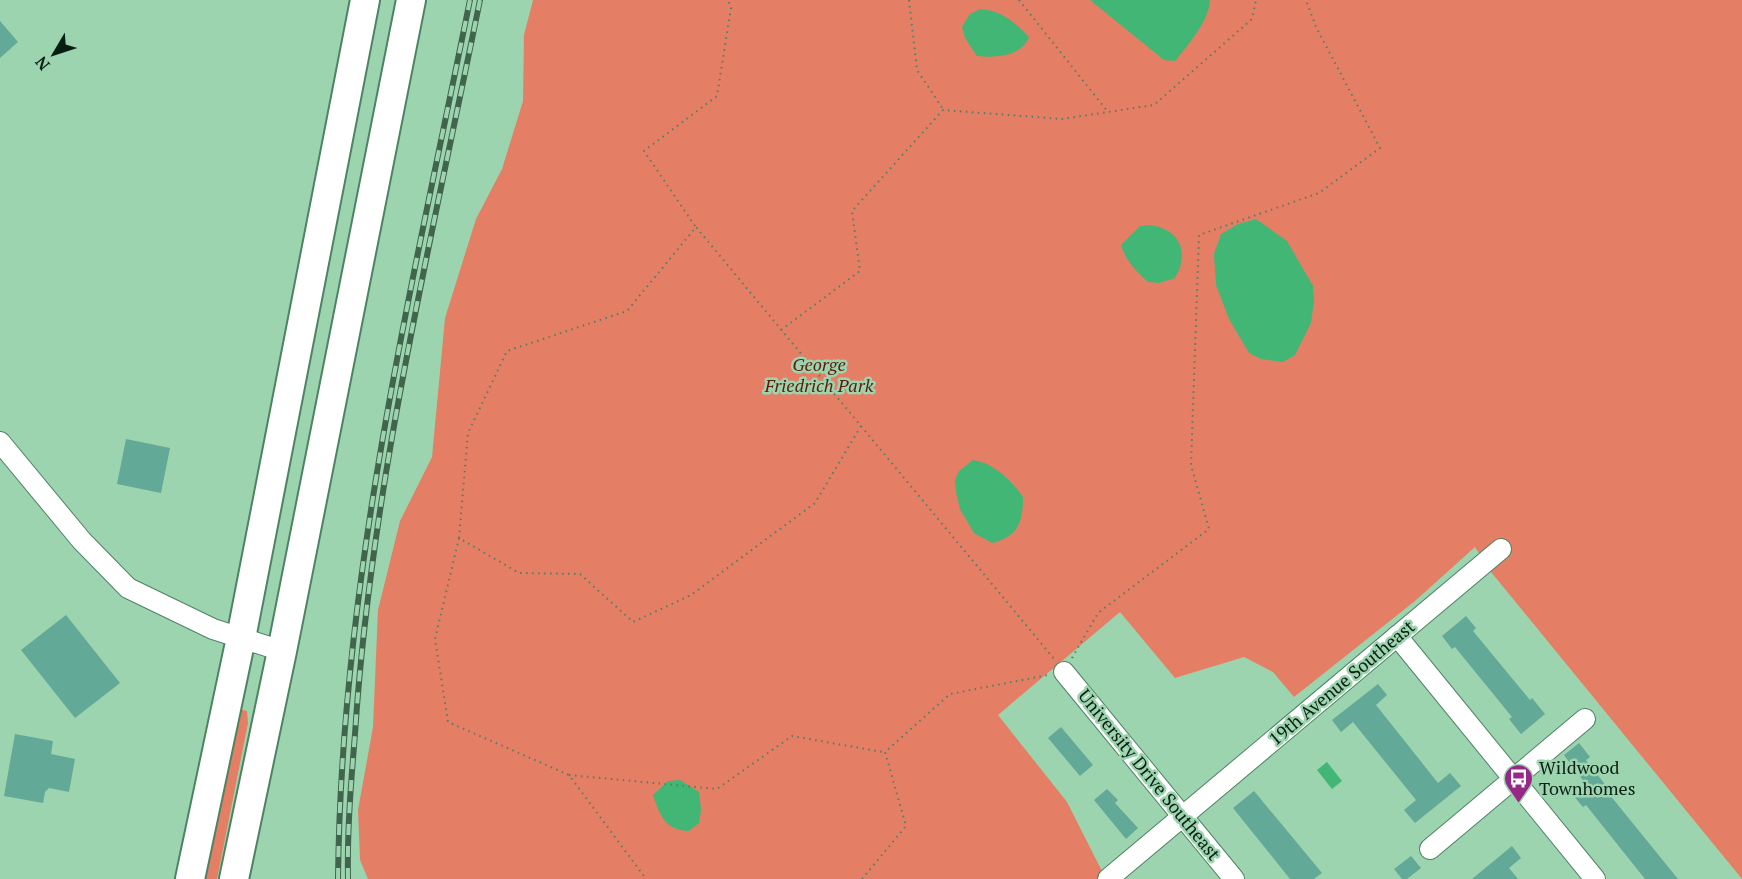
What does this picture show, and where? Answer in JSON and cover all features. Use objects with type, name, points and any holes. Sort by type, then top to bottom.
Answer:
[{"type":"highway","points":[[190,879],[241,638],[365,0]]},
{"type":"highway","points":[[234,879],[282,651],[411,0]]},
{"type":"street","points":[[0,442],[82,541],[128,588],[213,629],[282,651]]},
{"type":"street","name":"19th Avenue Southeast","points":[[1108,879],[1501,549]]},
{"type":"street","points":[[1397,636],[1595,879]]},
{"type":"street","name":"University Drive Southeast","points":[[1064,672],[1234,879]]},
{"type":"street","points":[[1430,849],[1585,719]]},
{"type":"path","points":[[728,0],[731,8],[717,96],[644,152],[696,227],[1064,672]]},
{"type":"path","points":[[909,0],[917,70],[943,110]]},
{"type":"path","points":[[1019,0],[1108,112]]},
{"type":"path","points":[[943,110],[1062,119],[1154,105],[1252,20],[1256,0]]},
{"type":"path","points":[[885,752],[950,694],[1064,672],[1098,613],[1209,529],[1191,465],[1199,235],[1319,193],[1380,148],[1316,27],[1306,0]]},
{"type":"path","points":[[781,330],[860,271],[852,211],[943,110]]},
{"type":"path","points":[[696,227],[627,311],[507,351],[468,433],[459,538],[435,639],[448,722],[569,775],[717,789],[792,736],[885,752]]},
{"type":"path","points":[[459,538],[519,573],[580,574],[633,622],[691,595],[815,503],[861,426]]},
{"type":"path","points":[[862,879],[906,826],[885,752]]},
{"type":"path","points":[[569,775],[646,879]]},
{"type":"green space","name":"George Friedrich Park","points":[[533,0],[1742,0],[1742,879],[1491,572],[1475,547],[1415,601],[1294,697],[1273,672],[1244,657],[1175,678],[1120,612],[998,715],[1067,802],[1106,879],[368,879],[360,860],[358,810],[373,727],[378,610],[400,521],[432,457],[445,318],[476,219],[502,169],[523,101],[524,35]]},
{"type":"green space","points":[[239,709],[247,711],[248,723],[217,879],[200,879]]},
{"type":"shaded area","points":[[1090,0],[1210,0],[1202,24],[1175,61],[1164,60]]},
{"type":"shaded area","points":[[980,9],[1001,14],[1013,22],[1029,37],[1025,44],[1007,55],[977,56],[965,38],[962,27],[970,14]]},
{"type":"shaded area","points":[[1256,219],[1287,241],[1313,286],[1314,301],[1311,323],[1295,355],[1283,362],[1261,359],[1249,353],[1229,319],[1216,285],[1214,254],[1221,234],[1238,224]]},
{"type":"shaded area","points":[[1150,225],[1169,231],[1182,251],[1182,260],[1175,278],[1159,283],[1148,282],[1139,273],[1128,261],[1121,245],[1140,226]]},
{"type":"shaded area","points":[[973,460],[1001,473],[1023,497],[1022,514],[1017,527],[1008,537],[992,543],[974,533],[960,509],[956,492],[955,480],[959,471]]},
{"type":"shaded area","points":[[1327,762],[1342,781],[1332,789],[1317,770]]},
{"type":"shaded area","points":[[680,780],[699,792],[701,810],[699,823],[689,831],[669,825],[661,815],[653,795],[668,781]]},
{"type":"building","points":[[0,21],[18,42],[0,58]]},
{"type":"building","points":[[126,439],[170,448],[161,493],[117,484]]},
{"type":"building","points":[[66,615],[120,683],[75,718],[21,650]]},
{"type":"building","points":[[1466,616],[1476,628],[1473,631],[1530,700],[1532,698],[1545,714],[1521,734],[1509,719],[1512,717],[1455,647],[1452,649],[1442,636]]},
{"type":"building","points":[[1378,684],[1387,695],[1376,705],[1438,783],[1450,773],[1461,786],[1415,823],[1404,810],[1416,800],[1353,722],[1341,732],[1332,720]]},
{"type":"building","points":[[1061,727],[1093,765],[1080,776],[1048,738]]},
{"type":"building","points":[[15,734],[53,741],[51,754],[75,759],[69,792],[49,788],[45,792],[43,803],[4,796]]},
{"type":"building","points":[[1579,743],[1590,757],[1586,760],[1607,787],[1605,789],[1678,879],[1645,879],[1586,805],[1583,807],[1572,794],[1585,783],[1564,755]]},
{"type":"building","points":[[1107,789],[1118,800],[1115,803],[1138,828],[1126,839],[1094,800]]},
{"type":"building","points":[[1254,791],[1322,873],[1314,879],[1290,879],[1233,808]]},
{"type":"building","points":[[1512,846],[1521,858],[1509,868],[1518,879],[1472,879]]},
{"type":"building","points":[[1411,856],[1421,868],[1407,879],[1402,879],[1394,869]]},
{"type":"railway","points":[[338,879],[342,767],[352,657],[366,546],[403,328],[470,0]]},
{"type":"railway","points":[[348,879],[354,752],[363,641],[374,549],[405,365],[480,0]]},
{"type":"place","name":"Wildwood Townhomes","points":[[1518,804]]}]
